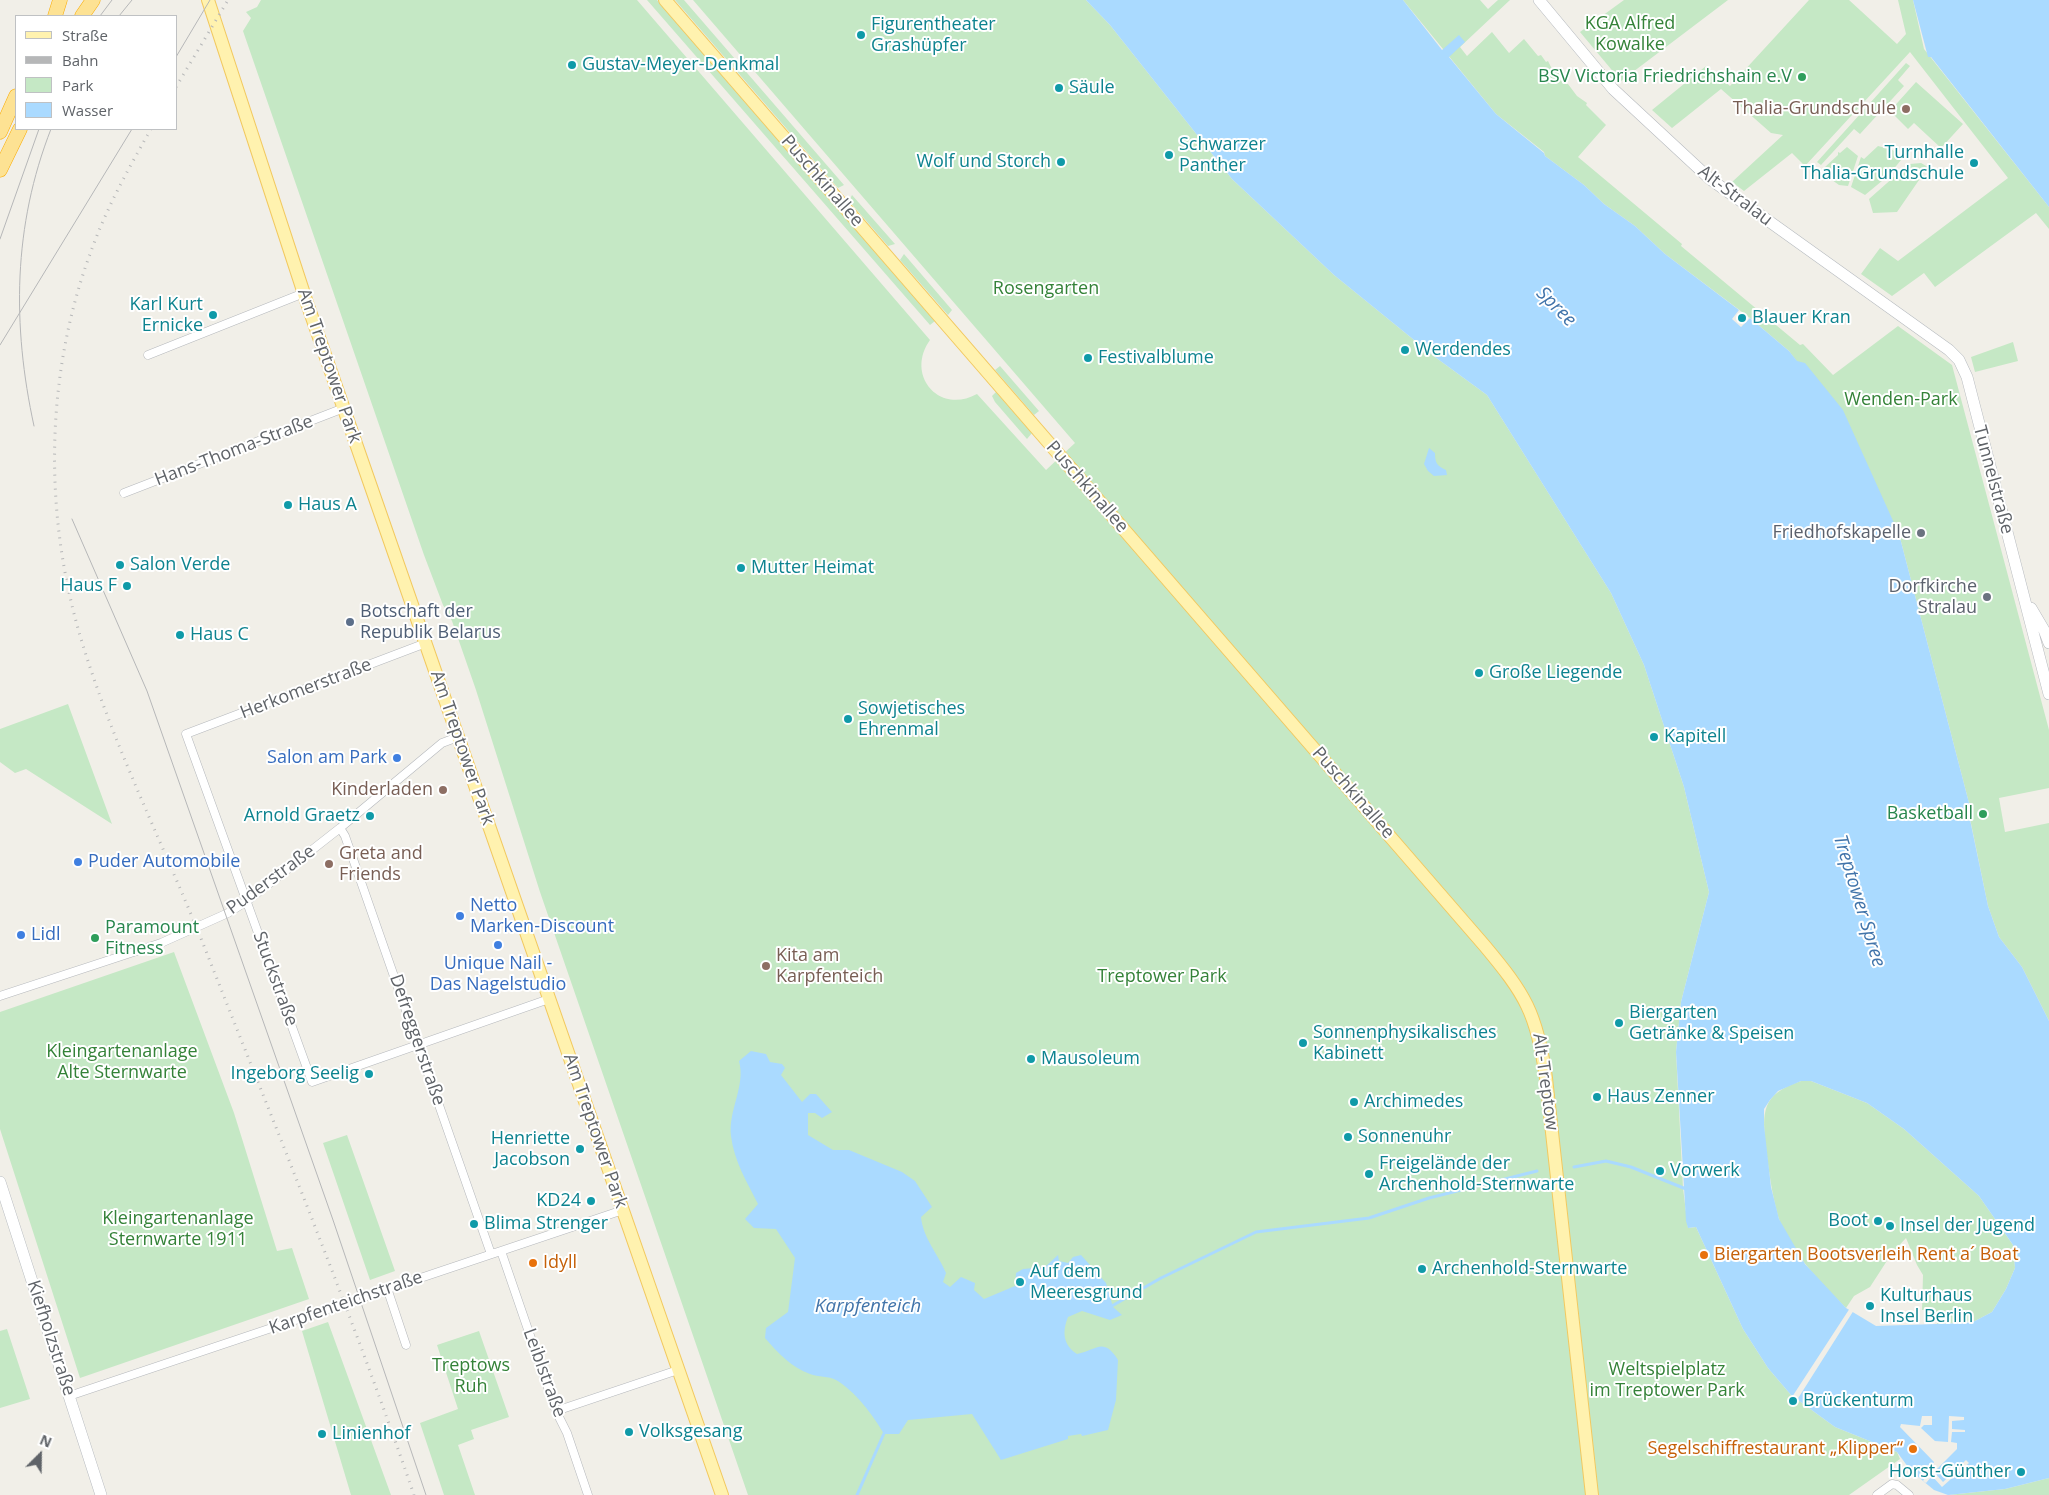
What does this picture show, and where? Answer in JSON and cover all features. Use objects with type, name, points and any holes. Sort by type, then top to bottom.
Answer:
[{"type":"highway","points":[[55,15],[60,0]]},
{"type":"highway","points":[[83,15],[93,0]]},
{"type":"highway","points":[[0,132],[15,98]]},
{"type":"highway","points":[[0,170],[20,130]]},
{"type":"main road","name":"Am Treptower Park","points":[[208,0],[304,293],[722,1495]]},
{"type":"main road","name":"Puschkinallee","points":[[665,0],[1509,975]]},
{"type":"main road","name":"Alt-Treptow","points":[[1509,975],[1528,1004],[1541,1040],[1592,1495]]},
{"type":"street","name":"Alt-Stralau","points":[[1539,0],[1613,88],[1710,179],[1942,345],[1960,360]]},
{"type":"street","points":[[148,354],[304,293]]},
{"type":"street","name":"Tunnelstraße","points":[[1960,360],[1967,377],[2049,694]]},
{"type":"street","name":"Hans-Thoma-Straße","points":[[124,494],[344,408]]},
{"type":"street","name":"Tunnelstraße","points":[[2026,600],[2044,630],[2049,643]]},
{"type":"street","name":"Herkomerstraße","points":[[186,734],[426,643]]},
{"type":"street","name":"Stuckstraße","points":[[186,734],[312,1082],[419,1045]]},
{"type":"street","name":"Puderstraße","points":[[0,996],[185,934],[247,901],[340,828],[442,743],[458,737]]},
{"type":"street","name":"Defreggerstraße","points":[[340,828],[345,836],[491,1254]]},
{"type":"street","points":[[419,1045],[549,999]]},
{"type":"street","name":"Kiefholzstraße","points":[[0,1182],[101,1495]]},
{"type":"street","name":"Karpfenteichstraße","points":[[69,1396],[623,1210]]},
{"type":"street","name":"Leiblstraße","points":[[501,1250],[556,1411],[588,1495]]},
{"type":"street","points":[[387,1288],[406,1345]]},
{"type":"street","points":[[556,1411],[678,1370]]},
{"type":"street","points":[[1877,1495],[1892,1484],[1897,1485],[1909,1495]]},
{"type":"green space","name":"Treptower Park","points":[[261,0],[637,0],[930,340],[923,353],[921,366],[924,378],[930,388],[939,395],[950,399],[963,399],[977,394],[1046,470],[1075,443],[693,0],[1086,0],[1110,25],[1232,179],[1334,275],[1435,357],[1487,395],[1611,593],[1644,665],[1684,787],[1709,892],[1681,1002],[1676,1052],[1683,1188],[1688,1228],[1696,1227],[1743,1329],[1768,1368],[1791,1395],[1835,1427],[1897,1452],[1900,1459],[1849,1495],[748,1495],[540,892],[476,690],[452,621],[443,605],[424,555],[243,31],[251,18],[246,12],[257,7]]},
{"type":"green space","points":[[647,0],[657,0],[935,321],[930,325]]},
{"type":"green space","points":[[675,0],[684,0],[844,185],[838,188]]},
{"type":"green space","name":"Wenden-Park","points":[[1403,0],[1480,0],[1488,9],[1498,0],[1510,0],[1460,47],[1467,56],[1492,32],[1509,53],[1524,39],[1538,56],[1541,55],[1546,62],[1548,61],[1553,71],[1557,71],[1561,76],[1560,79],[1564,84],[1568,84],[1577,96],[1587,103],[1586,105],[1606,125],[1578,157],[1800,345],[1803,344],[1833,375],[1898,326],[1952,365],[2049,730],[2049,788],[1999,798],[2005,832],[2049,823],[2049,1021],[2022,967],[1999,937],[1988,906],[1968,809],[1969,803],[1899,534],[1797,362],[1789,351],[1750,318],[1665,254],[1635,226],[1604,204],[1584,185],[1545,156],[1544,152],[1496,114]]},
{"type":"green space","name":"KGA Alfred Kowalke","points":[[1624,0],[1728,0],[1621,81],[1580,32]]},
{"type":"green space","points":[[1809,0],[1849,0],[1897,44],[1906,34],[1898,0],[1913,0],[1924,49],[2049,207],[2049,229],[2036,213],[1935,287],[1924,273],[1892,296],[1861,274],[1880,248],[1898,261],[2008,178],[1910,52],[1805,166],[1792,153],[1744,191],[1732,182],[1783,135],[1771,133],[1721,89],[1672,128],[1652,110],[1706,66],[1730,86]]},
{"type":"green space","points":[[1906,63],[1910,66],[1898,80],[1904,86],[1860,134],[1854,129],[1821,165],[1817,162]]},
{"type":"green space","points":[[1916,82],[1963,124],[1941,148],[1914,123],[1908,129],[1890,111]]},
{"type":"green space","points":[[1878,146],[1893,150],[1901,160],[1888,176],[1865,195],[1851,187],[1861,157],[1864,159]]},
{"type":"green space","points":[[1847,147],[1858,156],[1848,186],[1839,185],[1832,180],[1835,176],[1825,167],[1838,155],[1838,152],[1840,153]]},
{"type":"green space","points":[[1921,163],[1928,167],[1897,212],[1873,213],[1869,199],[1904,168],[1910,164]]},
{"type":"green space","points":[[852,195],[895,244],[888,246],[849,201]]},
{"type":"green space","points":[[904,254],[952,310],[948,315],[900,260]]},
{"type":"green space","points":[[2013,342],[2018,361],[1975,372],[1971,357]]},
{"type":"green space","points":[[1000,366],[1039,411],[1034,415],[995,370]]},
{"type":"green space","points":[[996,392],[1032,433],[1027,439],[995,402],[992,396]]},
{"type":"green space","points":[[68,704],[112,824],[26,769],[15,773],[0,762],[0,729]]},
{"type":"green space","points":[[174,952],[234,1113],[277,1251],[292,1248],[309,1299],[80,1378],[0,1129],[0,1012]]},
{"type":"green space","points":[[1801,1081],[1811,1081],[1867,1103],[1904,1129],[1979,1196],[2013,1245],[2015,1268],[2006,1289],[1992,1312],[1975,1321],[1937,1324],[1936,1310],[1922,1310],[1923,1275],[1906,1238],[1892,1253],[1870,1287],[1854,1296],[1846,1308],[1807,1266],[1789,1241],[1778,1216],[1766,1149],[1764,1125],[1767,1106],[1771,1098],[1788,1086]]},
{"type":"green space","points":[[347,1135],[395,1271],[370,1280],[323,1143]]},
{"type":"green space","points":[[328,1322],[391,1495],[351,1495],[302,1331]]},
{"type":"green space","points":[[7,1329],[30,1399],[0,1408],[0,1331]]},
{"type":"green space","name":"Treptows Ruh","points":[[479,1331],[509,1417],[471,1430],[474,1439],[458,1445],[475,1495],[444,1495],[420,1423],[458,1409],[437,1345]]},
{"type":"green space","points":[[2049,1478],[2049,1495],[1948,1495],[2005,1489]]},
{"type":"water","points":[[1086,0],[1403,0],[1442,50],[1459,35],[1465,42],[1449,57],[1496,114],[1544,153],[1545,156],[1584,185],[1604,204],[1635,226],[1665,254],[1739,310],[1732,319],[1741,327],[1750,318],[1789,351],[1797,361],[1805,363],[1843,410],[1899,534],[1969,803],[1968,810],[1988,906],[1999,937],[2022,967],[2049,1021],[2049,1478],[2005,1489],[1948,1495],[1934,1490],[1911,1471],[1897,1452],[1835,1427],[1791,1395],[1768,1368],[1743,1329],[1696,1227],[1688,1228],[1686,1221],[1676,1052],[1681,1002],[1709,892],[1684,787],[1644,665],[1611,593],[1487,395],[1435,357],[1334,275],[1232,179],[1110,25]],"holes":[[[1801,1081],[1811,1081],[1867,1103],[1904,1129],[1979,1196],[2013,1245],[2015,1268],[2006,1289],[1992,1312],[1975,1321],[1966,1323],[1876,1326],[1846,1308],[1805,1264],[1779,1219],[1771,1187],[1764,1109],[1778,1091]]]},
{"type":"water","points":[[1913,0],[2049,0],[2049,207],[1931,57],[1928,57]]},
{"type":"water","points":[[1429,448],[1435,453],[1437,464],[1446,470],[1447,475],[1434,476],[1428,471],[1424,464]]},
{"type":"water","name":"Karpfenteich","points":[[751,1051],[766,1054],[770,1062],[782,1064],[785,1068],[781,1075],[802,1102],[810,1094],[816,1094],[832,1112],[822,1118],[815,1113],[808,1113],[808,1135],[833,1150],[849,1150],[902,1172],[915,1181],[932,1207],[921,1217],[922,1225],[946,1273],[943,1282],[950,1287],[961,1277],[975,1283],[974,1290],[984,1299],[1015,1286],[1016,1273],[1023,1269],[1045,1267],[1058,1255],[1059,1261],[1068,1263],[1073,1257],[1081,1255],[1106,1283],[1113,1307],[1122,1315],[1110,1320],[1082,1311],[1068,1317],[1065,1328],[1066,1342],[1077,1354],[1103,1347],[1113,1353],[1118,1360],[1116,1400],[1108,1430],[1082,1436],[1081,1434],[1068,1436],[1068,1439],[1001,1460],[972,1414],[908,1420],[899,1434],[884,1434],[863,1404],[843,1384],[827,1377],[803,1371],[791,1364],[775,1349],[765,1338],[766,1328],[788,1312],[795,1258],[776,1229],[754,1228],[745,1219],[758,1204],[738,1163],[731,1136],[731,1126],[739,1089],[741,1070],[739,1061]]},
{"type":"pier","points":[[1850,1308],[1854,1310],[1797,1400],[1792,1397]]},
{"type":"pier","points":[[1922,1416],[1932,1416],[1932,1425],[1924,1425],[1921,1428],[1935,1441],[1948,1442],[1949,1416],[1964,1417],[1964,1420],[1952,1421],[1952,1429],[1965,1430],[1965,1432],[1952,1432],[1951,1442],[1957,1443],[1957,1449],[1934,1472],[1943,1482],[1966,1460],[1969,1463],[1942,1487],[1932,1476],[1926,1483],[1923,1481],[1934,1462],[1900,1427],[1901,1424],[1920,1426]]},
{"type":"waterway","points":[[1574,1167],[1606,1161],[1631,1167],[1686,1189]]},
{"type":"waterway","points":[[1110,1307],[1161,1278],[1256,1232],[1369,1218],[1429,1198],[1537,1171]]},
{"type":"waterway","points":[[857,1495],[885,1431]]},
{"type":"tram line","points":[[101,15],[112,0]]},
{"type":"tram line","points":[[120,15],[132,0]]},
{"type":"tram line","points":[[178,54],[210,0]]},
{"type":"tram line","points":[[0,239],[39,130]]},
{"type":"tram line","points":[[34,426],[22,351],[20,276],[29,202],[38,165],[51,130]]},
{"type":"tram line","points":[[0,345],[131,130]]},
{"type":"tram line","points":[[72,519],[147,691],[333,1220],[426,1495]]},
{"type":"railway","points":[[178,84],[228,0]]},
{"type":"railway","points":[[150,130],[105,216],[77,293],[66,340],[58,389],[55,487],[59,536],[67,584],[79,632],[106,713],[190,911],[286,1154],[365,1358],[414,1495]]},
{"type":"place","name":"Figurentheater Grashüpfer","points":[[861,35]]},
{"type":"place","name":"Gustav-Meyer-Denkmal","points":[[572,65]]},
{"type":"place","name":"BSV Victoria Friedrichshain e.V","points":[[1802,77]]},
{"type":"place","name":"Säule","points":[[1059,88]]},
{"type":"place","name":"Thalia-Grundschule","points":[[1906,109]]},
{"type":"place","name":"Schwarzer Panther","points":[[1169,155]]},
{"type":"place","name":"Wolf und Storch","points":[[1061,162]]},
{"type":"place","name":"Turnhalle Thalia-Grundschule","points":[[1974,163]]},
{"type":"place","name":"Karl Kurt Ernicke","points":[[213,315]]},
{"type":"place","name":"Blauer Kran","points":[[1742,318]]},
{"type":"place","name":"Werdendes","points":[[1405,350]]},
{"type":"place","name":"Festivalblume","points":[[1088,358]]},
{"type":"place","name":"Haus A","points":[[288,505]]},
{"type":"place","name":"Friedhofskapelle","points":[[1921,533]]},
{"type":"place","name":"Salon Verde","points":[[120,565]]},
{"type":"place","name":"Mutter Heimat","points":[[741,568]]},
{"type":"place","name":"Haus F","points":[[127,586]]},
{"type":"place","name":"Dorfkirche Stralau","points":[[1987,597]]},
{"type":"place","name":"Botschaft der Republik Belarus","points":[[350,622]]},
{"type":"place","name":"Haus C","points":[[180,635]]},
{"type":"place","name":"Große Liegende","points":[[1479,673]]},
{"type":"place","name":"Sowjetisches Ehrenmal","points":[[848,719]]},
{"type":"place","name":"Kapitell","points":[[1654,737]]},
{"type":"place","name":"Salon am Park","points":[[397,758]]},
{"type":"place","name":"Kinderladen","points":[[443,790]]},
{"type":"place","name":"Basketball","points":[[1983,814]]},
{"type":"place","name":"Arnold Graetz","points":[[370,816]]},
{"type":"place","name":"Puder Automobile","points":[[78,862]]},
{"type":"place","name":"Greta and Friends","points":[[329,864]]},
{"type":"place","name":"Netto Marken-Discount","points":[[460,916]]},
{"type":"place","name":"Lidl","points":[[21,935]]},
{"type":"place","name":"Paramount Fitness","points":[[95,938]]},
{"type":"place","name":"Unique Nail - Das Nagelstudio","points":[[498,945]]},
{"type":"place","name":"Kita am Karpfenteich","points":[[766,966]]},
{"type":"place","name":"Biergarten Getränke & Speisen","points":[[1619,1023]]},
{"type":"place","name":"Sonnenphysikalisches Kabinett","points":[[1303,1043]]},
{"type":"place","name":"Mausoleum","points":[[1031,1059]]},
{"type":"place","name":"Ingeborg Seelig","points":[[369,1074]]},
{"type":"place","name":"Haus Zenner","points":[[1597,1097]]},
{"type":"place","name":"Archimedes","points":[[1354,1102]]},
{"type":"place","name":"Sonnenuhr","points":[[1348,1137]]},
{"type":"place","name":"Henriette Jacobson","points":[[580,1149]]},
{"type":"place","name":"Vorwerk","points":[[1660,1171]]},
{"type":"place","name":"Freigelände der Archenhold-Sternwarte","points":[[1369,1174]]},
{"type":"place","name":"KD24","points":[[591,1201]]},
{"type":"place","name":"Boot","points":[[1878,1221]]},
{"type":"place","name":"Blima Strenger","points":[[474,1224]]},
{"type":"place","name":"Insel der Jugend","points":[[1890,1226]]},
{"type":"place","name":"Biergarten Bootsverleih Rent a´ Boat","points":[[1704,1255]]},
{"type":"place","name":"Idyll","points":[[533,1263]]},
{"type":"place","name":"Archenhold-Sternwarte","points":[[1422,1269]]},
{"type":"place","name":"Auf dem Meeresgrund","points":[[1020,1282]]},
{"type":"place","name":"Kulturhaus Insel Berlin","points":[[1870,1306]]},
{"type":"place","name":"Brückenturm","points":[[1793,1401]]},
{"type":"place","name":"Volksgesang","points":[[629,1432]]},
{"type":"place","name":"Linienhof","points":[[322,1434]]},
{"type":"place","name":"Segelschiffrestaurant „Klipper“","points":[[1913,1449]]},
{"type":"place","name":"Horst-Günther","points":[[2021,1472]]},
{"type":"park label","name":"Rosengarten","points":[[1046,289]]},
{"type":"park label","name":"Kleingartenanlage Alte Sternwarte","points":[[122,1062]]},
{"type":"park label","name":"Kleingartenanlage Sternwarte 1911","points":[[178,1229]]},
{"type":"park label","name":"Weltspielplatz im Treptower Park","points":[[1667,1380]]},
{"type":"water label","name":"Spree","points":[[1556,307]]},
{"type":"water label","name":"Treptower Spree","points":[[1859,901]]}]
